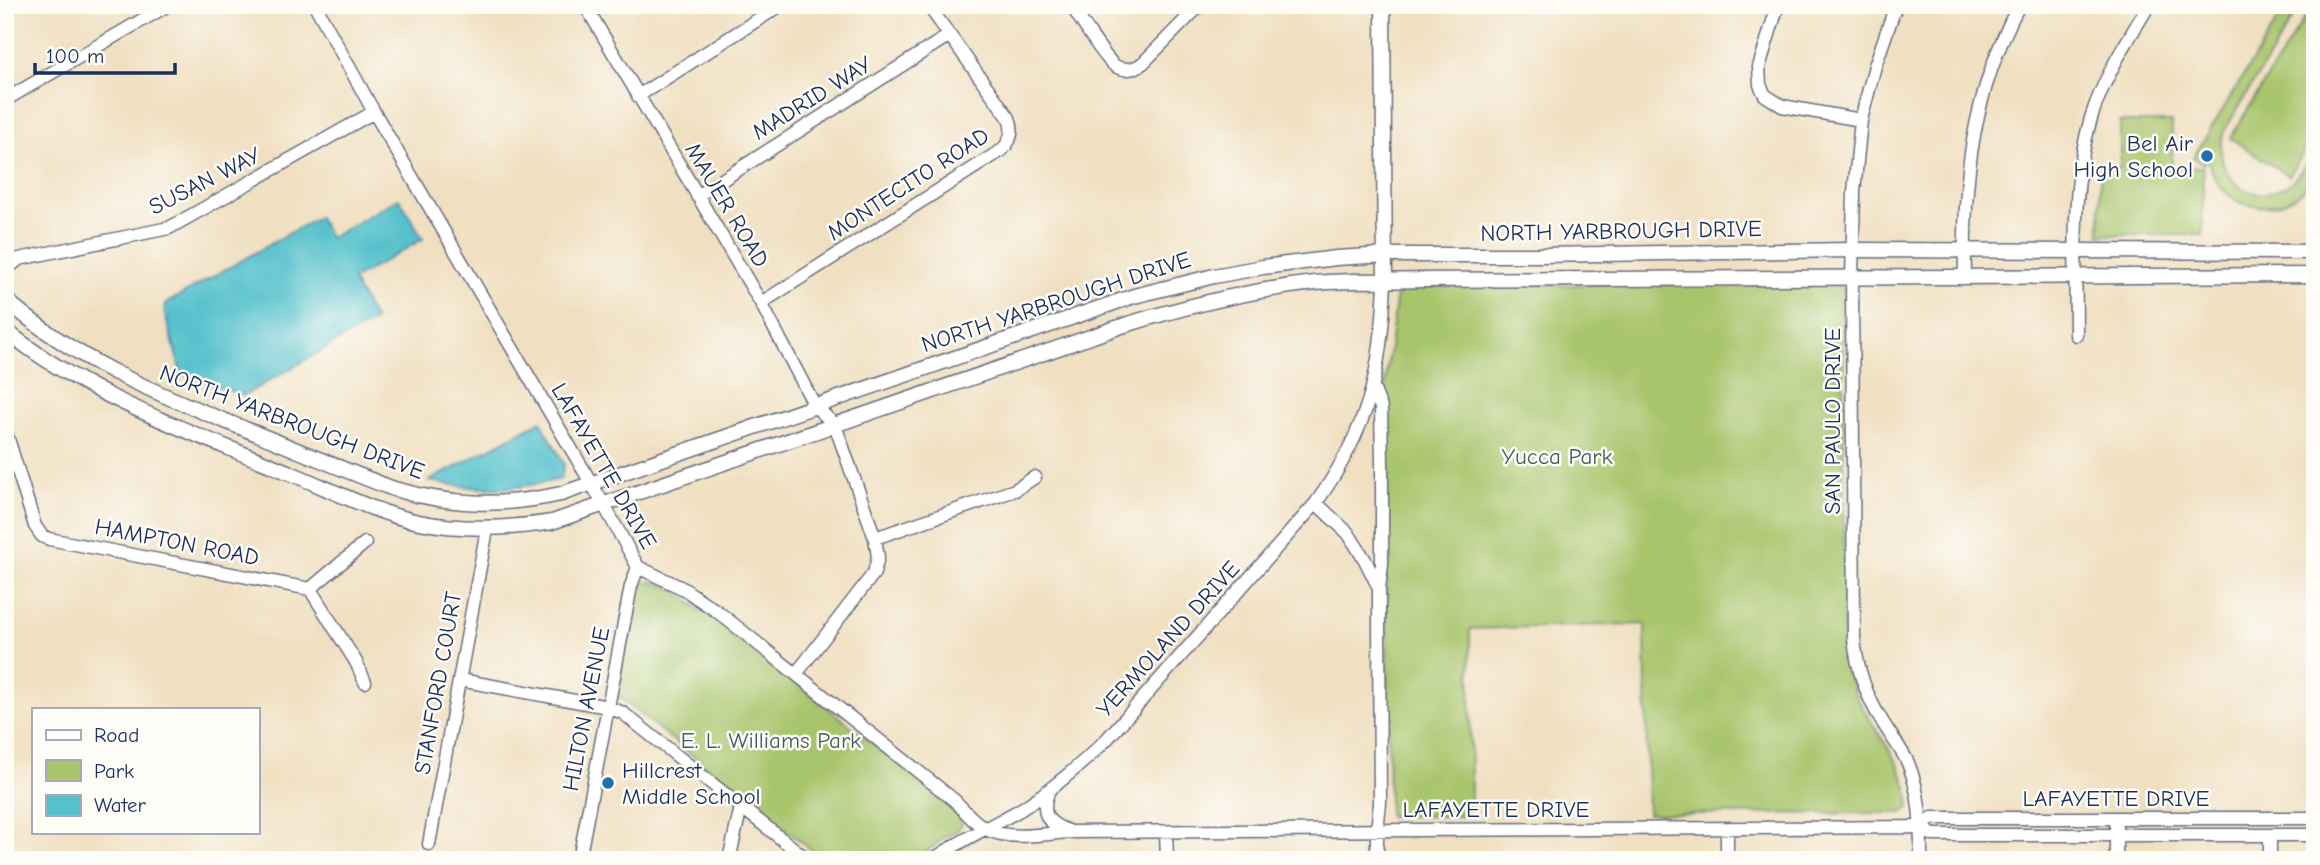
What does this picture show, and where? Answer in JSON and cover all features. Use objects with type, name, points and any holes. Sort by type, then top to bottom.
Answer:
[{"type":"main road","points":[[1383,5],[1385,281]]},
{"type":"main road","name":"NORTH YARBROUGH DRIVE","points":[[5,299],[41,328],[107,370],[148,390],[394,489],[438,500],[494,504],[539,499],[591,484],[1134,296],[1221,274],[1299,262],[1386,255],[1540,256],[1852,250],[2315,253]]},
{"type":"main road","points":[[1732,252],[1732,278]]},
{"type":"main road","points":[[1221,274],[1226,298]]},
{"type":"main road","name":"NORTH YARBROUGH DRIVE","points":[[5,330],[34,354],[61,371],[114,400],[157,419],[392,514],[439,526],[487,529],[552,522],[1125,325],[1188,306],[1312,284],[1385,281],[2315,275]]},
{"type":"street","points":[[5,100],[168,5]]},
{"type":"street","name":"LAFAYETTE DRIVE","points":[[315,5],[374,112],[638,567],[684,589],[755,641],[954,800],[985,829],[1001,834],[1921,827],[1933,835],[2315,835]]},
{"type":"street","name":"MAUER ROAD","points":[[585,5],[761,303],[815,406],[835,425]]},
{"type":"street","points":[[638,96],[782,5]]},
{"type":"street","name":"MONTECITO ROAD","points":[[761,303],[1007,145],[1012,133],[1009,118],[928,5]]},
{"type":"street","points":[[1071,5],[1108,60],[1125,69],[1132,69],[1143,63],[1200,5]]},
{"type":"street","points":[[1778,5],[1759,67],[1760,85],[1765,95],[1782,106],[1861,120]]},
{"type":"street","name":"SAN PAULO DRIVE","points":[[1896,5],[1875,66],[1861,120],[1852,250],[1856,656],[1872,705],[1908,764],[1918,797],[1922,860]]},
{"type":"street","points":[[1965,276],[1965,191],[1976,119],[1990,69],[2019,5]]},
{"type":"street","points":[[2076,335],[2075,253],[2079,171],[2093,113],[2119,55],[2149,5]]},
{"type":"street","name":"MADRID WAY","points":[[697,196],[948,36]]},
{"type":"street","name":"SUSAN WAY","points":[[5,270],[19,260],[169,228],[374,112]]},
{"type":"street","points":[[1377,860],[1380,803],[1379,589],[1382,564],[1381,408],[1374,390],[1384,317],[1385,281]]},
{"type":"street","name":"YERMOLAND DRIVE","points":[[933,860],[1049,790],[1081,765],[1107,739],[1316,503],[1351,447],[1374,390]]},
{"type":"street","points":[[796,674],[874,573],[878,557],[875,538],[835,425]]},
{"type":"street","name":"HAMPTON ROAD","points":[[5,429],[35,526],[42,536],[310,589]]},
{"type":"street","points":[[875,538],[1014,490],[1035,477]]},
{"type":"street","points":[[1316,503],[1348,533],[1379,589]]},
{"type":"street","name":"STANFORD COURT","points":[[429,844],[487,529]]},
{"type":"street","points":[[365,543],[310,589],[356,662],[365,682]]},
{"type":"street","name":"HILTON AVENUE","points":[[579,860],[631,586],[638,567]]},
{"type":"street","points":[[460,680],[608,707],[623,713],[808,860]]},
{"type":"street","points":[[1049,790],[1045,800],[1048,820],[1052,825],[1072,832]]},
{"type":"street","points":[[729,860],[741,807]]},
{"type":"street","name":"LAFAYETTE DRIVE","points":[[1921,827],[1932,818],[2315,818]]},
{"type":"street","points":[[2116,819],[2116,860]]},
{"type":"street","points":[[1727,829],[1727,860]]},
{"type":"street","points":[[1166,832],[1167,860]]},
{"type":"street","points":[[2270,835],[2270,860]]},
{"type":"green space","points":[[2287,5],[2301,5],[2224,131],[2221,147],[2223,161],[2236,184],[2260,193],[2274,191],[2293,181],[2315,148],[2315,169],[2305,187],[2290,199],[2272,205],[2247,204],[2226,193],[2218,183],[2207,158],[2203,164],[2193,158]]},
{"type":"green space","points":[[2312,6],[2315,8],[2315,134],[2289,176],[2230,138]]},
{"type":"green space","points":[[2120,122],[2172,122],[2172,167],[2203,167],[2203,235],[2100,235],[2100,168],[2120,167]]},
{"type":"green space","name":"Yucca Park","points":[[1834,283],[1843,288],[1844,656],[1855,693],[1903,775],[1910,807],[1902,813],[1648,814],[1645,624],[1470,629],[1471,816],[1389,816],[1384,393],[1397,293],[1406,286]]},
{"type":"green space","name":"E. L. Williams Park","points":[[650,581],[669,587],[732,632],[958,811],[962,823],[957,831],[916,860],[824,860],[629,705],[617,694],[638,585]]},
{"type":"water","points":[[399,198],[423,239],[352,280],[375,320],[243,396],[181,373],[164,309],[167,303],[318,217],[330,238]]},
{"type":"water","points":[[541,421],[564,464],[561,479],[526,486],[495,488],[464,487],[429,481]]},
{"type":"place","name":"Bel Air High School","points":[[2207,156]]},
{"type":"place","name":"Hillcrest Middle School","points":[[608,783]]}]
